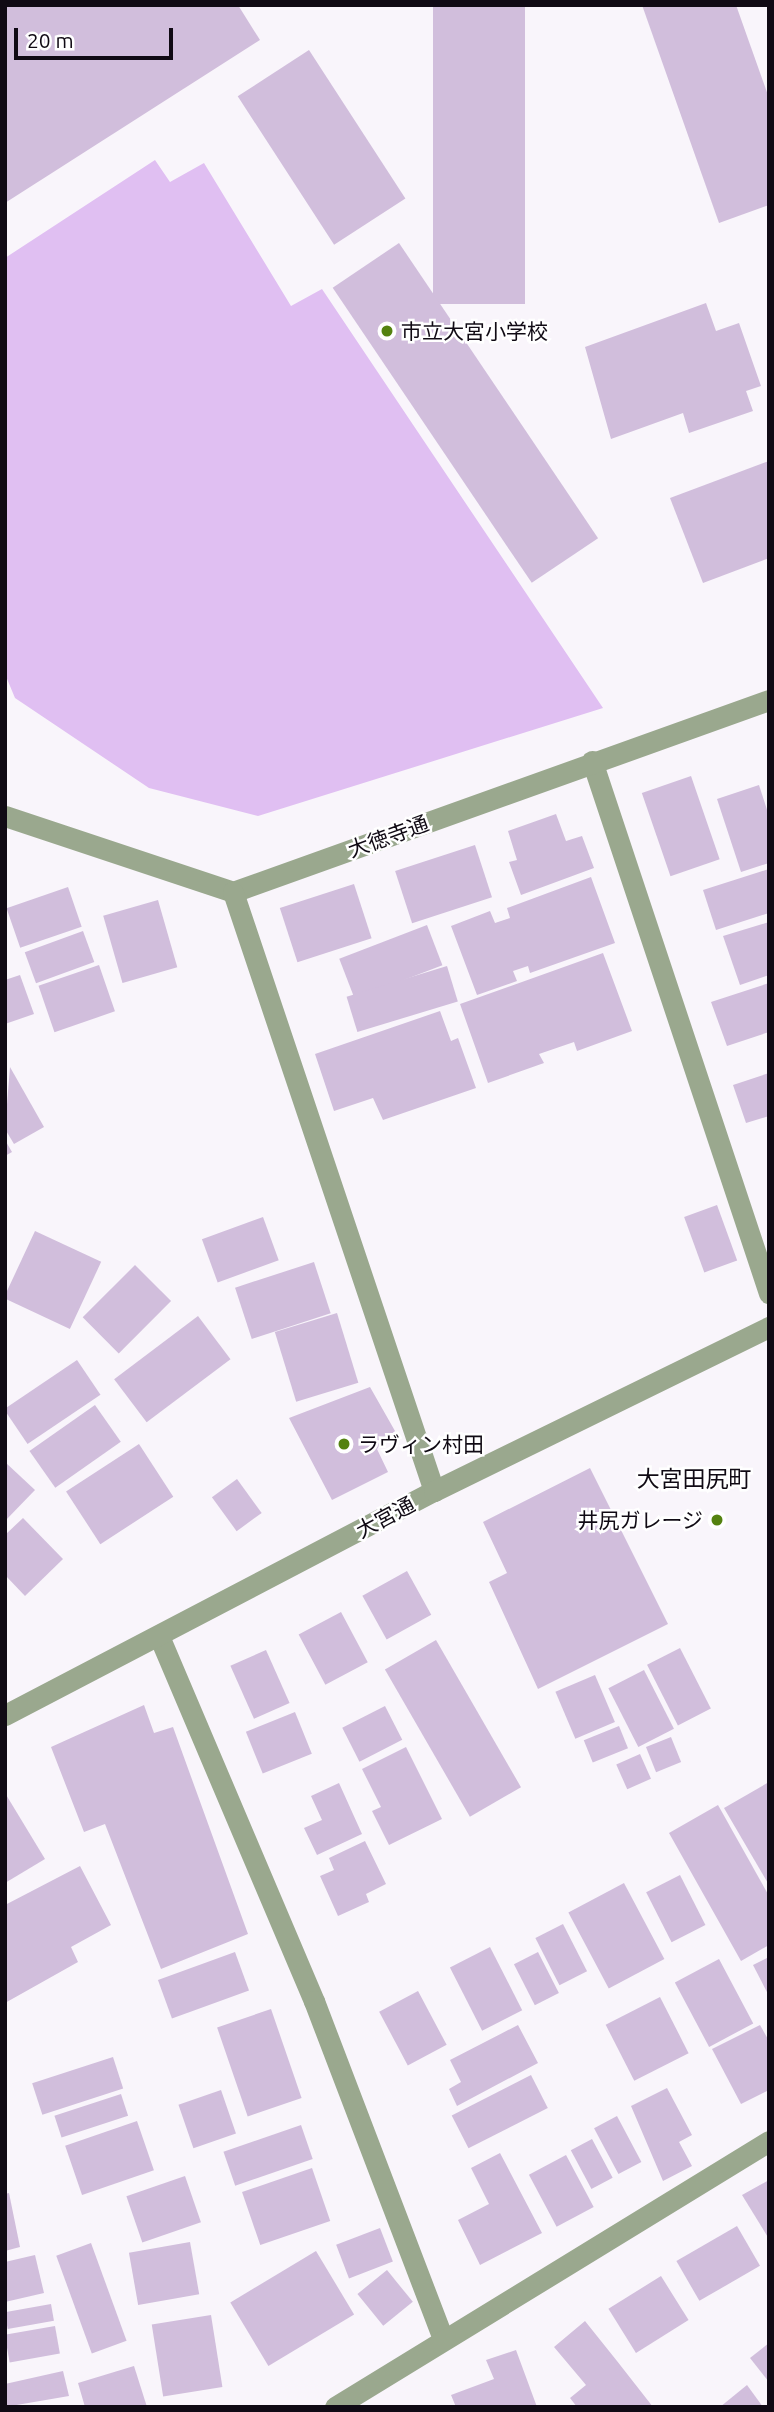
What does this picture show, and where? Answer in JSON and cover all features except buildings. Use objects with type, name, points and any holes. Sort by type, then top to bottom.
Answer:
[{"type":"street","name":"大徳寺通","points":[[233,892],[592,761],[769,700]]},
{"type":"street","points":[[592,761],[769,1293]]},
{"type":"street","points":[[5,816],[233,892],[434,1491]]},
{"type":"street","name":"大宮通","points":[[5,1715],[434,1491],[769,1327]]},
{"type":"street","points":[[159,1636],[314,2001],[442,2337]]},
{"type":"street","points":[[335,2407],[442,2337],[769,2141]]},
{"type":"shaded area","points":[[155,160],[170,182],[204,163],[291,306],[322,289],[603,708],[258,816],[149,788],[15,698],[5,674],[5,258]]},
{"type":"place","name":"市立大宮小学校","points":[[387,331]]},
{"type":"place","name":"ラヴィン村田","points":[[344,1444]]},
{"type":"place","name":"井尻ガレージ","points":[[717,1520]]},
{"type":"district","name":"大宮田尻町","points":[[694,1479]]}]
